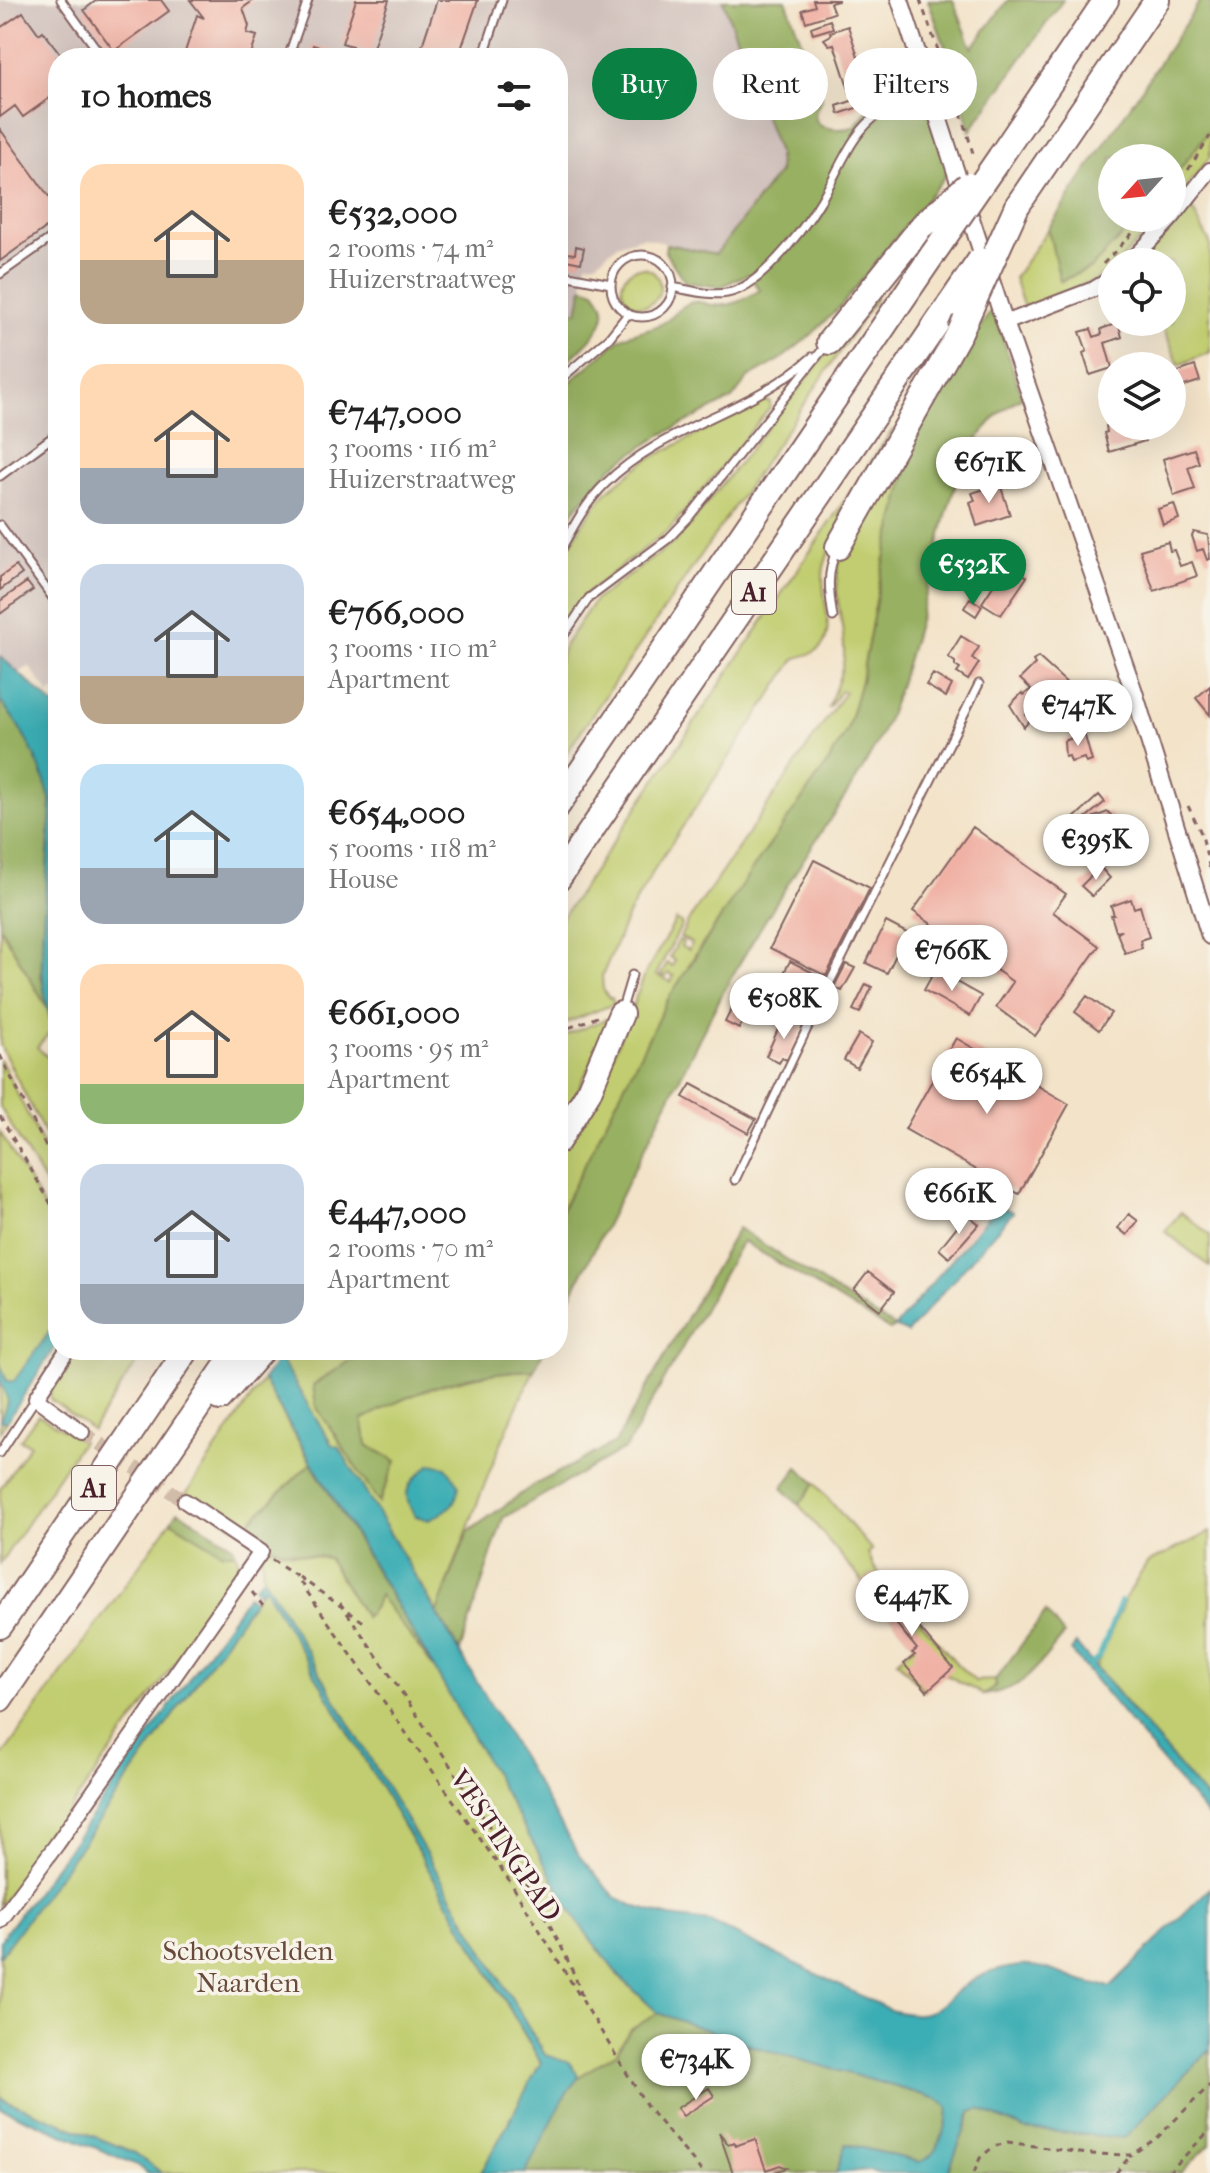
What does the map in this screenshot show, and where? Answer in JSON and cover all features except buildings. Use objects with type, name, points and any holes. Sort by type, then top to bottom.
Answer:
[{"type":"highway","name":"A1","points":[[568,790],[1106,0]]},
{"type":"highway","name":"A1","points":[[568,864],[1157,0]]},
{"type":"highway","name":"A1","points":[[829,342],[923,225],[1000,157]]},
{"type":"highway","name":"A1","points":[[838,547],[960,332],[1017,206]]},
{"type":"highway","points":[[568,1125],[588,1093],[622,1010]]},
{"type":"highway","name":"A1","points":[[0,1626],[180,1360]]},
{"type":"highway","name":"A1","points":[[0,1699],[230,1360]]},
{"type":"highway","name":"A1","points":[[157,1468],[253,1360]]},
{"type":"street","points":[[900,0],[916,48]]},
{"type":"street","points":[[939,120],[1005,323],[1133,689],[1210,936]]},
{"type":"street","points":[[1186,200],[1210,170]]},
{"type":"street","points":[[1143,248],[1159,232]]},
{"type":"street","points":[[1005,323],[1098,287]]},
{"type":"street","points":[[61,1360],[36,1398],[82,1432]]},
{"type":"street","points":[[0,1921],[261,1552],[185,1501]]},
{"type":"lane","points":[[61,0],[96,48]]},
{"type":"lane","points":[[291,48],[308,0]]},
{"type":"lane","points":[[486,48],[502,0]]},
{"type":"lane","points":[[672,287],[726,293],[749,283],[779,254],[821,202],[851,146],[872,120]]},
{"type":"lane","points":[[0,274],[48,240]]},
{"type":"lane","points":[[645,255],[663,264],[669,272],[672,287],[669,301],[653,315],[643,318],[628,314],[616,304],[611,284],[618,266],[626,260],[645,255]]},
{"type":"lane","points":[[568,276],[611,284]]},
{"type":"lane","points":[[568,373],[609,338],[628,314]]},
{"type":"lane","name":"A1","points":[[568,538],[587,506],[625,466],[662,443],[753,398],[800,368],[829,342]]},
{"type":"lane","name":"A1","points":[[568,629],[589,598],[668,539],[689,517],[829,342]]},
{"type":"lane","points":[[0,476],[48,440]]},
{"type":"lane","points":[[0,525],[48,591]]},
{"type":"lane","name":"A1","points":[[833,617],[828,575],[838,547]]},
{"type":"lane","points":[[735,1180],[813,1016],[979,684]]},
{"type":"lane","points":[[622,1010],[632,975]]},
{"type":"lane","points":[[0,1453],[36,1398]]},
{"type":"path","points":[[1186,175],[1210,136]]},
{"type":"path","points":[[1095,270],[1134,232]]},
{"type":"path","points":[[568,1029],[622,1010]]},
{"type":"path","points":[[0,1055],[48,1151]]},
{"type":"path","points":[[0,1116],[48,1199]]},
{"type":"path","name":"VESTINGPAD","points":[[261,1552],[292,1574],[509,1880],[648,2108],[703,2173]]},
{"type":"path","points":[[292,1574],[340,1603],[368,1625]]},
{"type":"path","points":[[340,1603],[419,1715],[521,1876],[575,1976],[584,2004]]},
{"type":"path","points":[[1116,2173],[1131,2155],[1157,2138],[1210,2085]]},
{"type":"path","points":[[1168,2173],[1210,2130]]},
{"type":"path","points":[[974,2173],[980,2158],[993,2147],[1008,2142],[1087,2154],[1131,2155]]},
{"type":"shaded area","points":[[0,0],[723,0],[740,48],[713,48],[713,120],[766,120],[778,153],[779,172],[716,254],[642,237],[617,245],[596,262],[587,263],[578,313],[568,310],[568,48],[48,48],[48,693],[29,666],[19,673],[0,654]]},
{"type":"green space","points":[[723,0],[786,0],[804,48],[740,48]]},
{"type":"green space","points":[[928,0],[953,0],[972,48],[946,48]]},
{"type":"green space","points":[[1008,0],[1063,0],[970,131],[967,120],[977,120],[977,48],[972,48]]},
{"type":"green space","points":[[1201,0],[1210,0],[1210,130],[1186,161],[1186,144],[1105,144]]},
{"type":"green space","points":[[766,120],[816,120],[822,126],[835,129],[854,127],[860,120],[931,120],[950,170],[841,306],[811,335],[780,360],[748,378],[732,399],[661,435],[612,467],[577,506],[568,522],[568,383],[620,339],[663,323],[686,305],[696,302],[731,304],[760,290],[748,274],[720,287],[685,282],[665,252],[666,244],[716,254],[779,172],[778,153]]},
{"type":"green space","points":[[1210,130],[1210,157],[1186,187],[1186,161]]},
{"type":"green space","points":[[1098,154],[1098,232],[1126,232],[1110,248],[1098,248],[1098,261],[1091,268],[1060,281],[1048,229]]},
{"type":"green space","points":[[1191,207],[1210,243],[1210,352],[1186,362],[1186,352],[1174,352],[1167,336],[1186,336],[1186,248],[1153,248],[1168,232],[1186,232],[1186,212]]},
{"type":"green space","points":[[1048,229],[1061,281],[1091,268],[1098,261],[1098,278],[1094,281],[1024,308],[1014,278]]},
{"type":"green space","points":[[1126,232],[1147,232],[1132,248],[1110,248]]},
{"type":"green space","points":[[641,268],[654,274],[660,287],[654,300],[641,306],[628,300],[622,287],[628,274]]},
{"type":"green space","points":[[583,287],[595,291],[603,306],[604,316],[595,334],[568,361],[568,310],[578,312]]},
{"type":"green space","points":[[877,297],[568,750],[568,640],[595,600],[675,542],[867,303]]},
{"type":"green space","points":[[993,309],[1022,397],[1001,412],[983,431],[958,478],[913,641],[881,735],[722,994],[568,1302],[568,1197],[668,999],[847,730],[861,681],[881,575],[913,444],[962,350]]},
{"type":"green space","points":[[764,400],[770,402],[770,408],[670,529],[589,591],[568,617],[568,548],[606,492],[645,461]]},
{"type":"green space","points":[[893,429],[845,514],[824,567],[823,588],[828,623],[824,643],[818,650],[795,659],[657,865],[629,913],[602,976],[603,989],[614,1004],[568,1022],[568,909]]},
{"type":"green space","points":[[906,440],[913,444],[881,575],[861,681],[847,730],[829,761],[693,958],[568,1198],[568,1134],[613,1055],[646,972],[676,920],[682,924],[656,975],[671,982],[674,976],[668,973],[666,977],[661,975],[667,963],[672,966],[675,961],[670,957],[679,940],[683,942],[681,947],[689,950],[691,943],[680,937],[689,920],[845,692],[841,690],[828,709],[844,656],[837,592],[843,551]]},
{"type":"green space","points":[[0,701],[32,748],[48,792],[41,975],[48,1009],[0,927]]},
{"type":"green space","points":[[0,927],[48,1009],[48,1035],[37,1047],[48,1057],[48,1140],[0,1045]]},
{"type":"green space","points":[[614,1016],[568,1110],[568,1034]]},
{"type":"green space","points":[[0,1059],[48,1155],[48,1189],[0,1107]]},
{"type":"green space","points":[[0,1132],[48,1214],[48,1354],[0,1432]]},
{"type":"green space","points":[[1181,1212],[1210,1235],[1210,1267],[1165,1231]]},
{"type":"green space","points":[[738,1228],[895,1327],[890,1330],[742,1241],[626,1448],[503,1518],[460,1651],[437,1612],[468,1532],[532,1486],[615,1443]]},
{"type":"green space","points":[[65,1360],[138,1360],[92,1430],[50,1399],[51,1382]]},
{"type":"green space","points":[[281,1360],[352,1360],[313,1385],[316,1406],[379,1502],[362,1420],[404,1399],[445,1384],[487,1374],[534,1370],[494,1460],[437,1612],[339,1448],[332,1445]]},
{"type":"green space","points":[[352,1360],[539,1360],[534,1370],[488,1374],[445,1384],[404,1399],[362,1420],[367,1445],[396,1461],[379,1503],[316,1406],[313,1385]]},
{"type":"green space","points":[[263,1380],[311,1463],[240,1531],[186,1494]]},
{"type":"green space","points":[[38,1415],[82,1441],[0,1564],[0,1489],[30,1444],[20,1440]]},
{"type":"green space","points":[[311,1463],[434,1668],[379,1595],[375,1606],[365,1617],[328,1558],[272,1547],[240,1531]]},
{"type":"green space","points":[[798,1467],[815,1483],[799,1505],[782,1488]]},
{"type":"green space","points":[[815,1483],[872,1550],[868,1553],[874,1567],[957,1664],[975,1681],[995,1680],[996,1686],[984,1695],[945,1674],[924,1691],[897,1660],[915,1645],[799,1505]]},
{"type":"green space","points":[[178,1511],[232,1545],[236,1553],[223,1553],[171,1521]]},
{"type":"green space","points":[[171,1521],[223,1553],[236,1553],[241,1571],[0,1906],[0,1759]]},
{"type":"green space","points":[[1210,1532],[1210,1803],[1096,1667],[1125,1599],[1147,1563]]},
{"type":"green space","points":[[261,1545],[328,1558],[365,1617],[379,1594],[434,1668],[577,1921],[618,1975],[658,2013],[629,2031],[617,2052],[579,2077],[568,2062],[545,2055],[263,1577]]},
{"type":"green space","name":"Schootsvelden Naarden","points":[[264,1586],[541,2063],[481,2173],[162,2173],[135,2153],[0,2098],[0,1956]]},
{"type":"green space","points":[[1046,1612],[1064,1635],[1022,1682],[984,1695],[996,1686],[995,1680]]},
{"type":"green space","points":[[658,2013],[749,2045],[938,2099],[947,2106],[948,2113],[941,2139],[932,2154],[920,2162],[847,2144],[836,2173],[525,2173],[567,2092],[579,2077],[617,2052],[629,2031]]},
{"type":"green space","points":[[1210,2049],[1210,2144],[1181,2173],[948,2173],[972,2112],[979,2109],[1025,2129],[1124,2138]]},
{"type":"water","points":[[0,656],[48,700],[48,792],[31,748],[0,701]]},
{"type":"water","points":[[48,856],[48,1008],[42,955]]},
{"type":"water","points":[[998,1205],[1013,1212],[907,1333],[895,1327]]},
{"type":"water","points":[[48,1334],[48,1357],[7,1421],[0,1421],[8,1401],[0,1379],[0,1364],[7,1381],[14,1381]]},
{"type":"water","points":[[277,1360],[281,1360],[332,1445],[339,1447],[580,1857],[615,1897],[670,1917],[710,1922],[890,2010],[916,2014],[933,2010],[979,1977],[1013,1967],[1044,1968],[1088,1983],[1111,1986],[1210,1888],[1210,2049],[1124,2138],[1025,2129],[979,2109],[971,2112],[948,2173],[882,2173],[870,2170],[836,2173],[846,2144],[919,2162],[926,2159],[941,2139],[947,2121],[947,2106],[938,2099],[749,2045],[658,2013],[618,1975],[577,1921],[434,1668],[263,1380]]},
{"type":"water","points":[[431,1464],[446,1467],[459,1485],[450,1507],[429,1520],[415,1516],[407,1493],[412,1481]]},
{"type":"water","points":[[263,1577],[545,2055],[568,2061],[579,2077],[567,2092],[525,2173],[481,2173],[541,2062],[264,1587],[259,1593],[254,1587]]},
{"type":"water","points":[[248,1595],[254,1600],[0,1956],[0,1940]]},
{"type":"water","points":[[1076,1644],[1210,1803],[1210,1819],[1071,1651]]},
{"type":"water","points":[[0,2098],[135,2153],[162,2173],[146,2173],[137,2165],[0,2108]]},
{"type":"waterway","points":[[1093,1663],[1099,1657],[1121,1601]]},
{"type":"tunnel","points":[[82,1432],[185,1501]]}]
